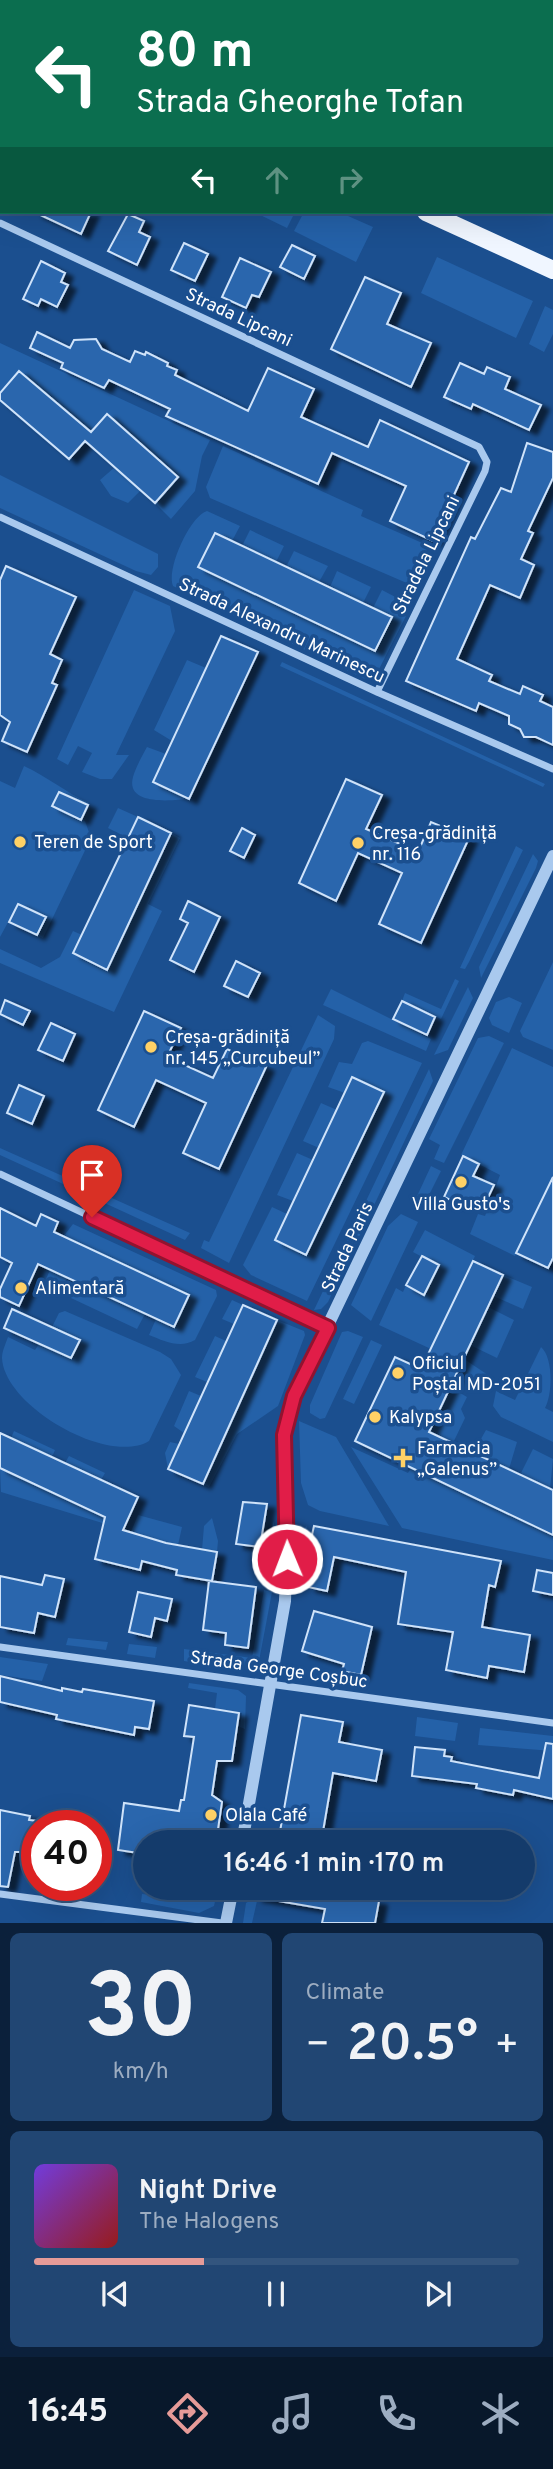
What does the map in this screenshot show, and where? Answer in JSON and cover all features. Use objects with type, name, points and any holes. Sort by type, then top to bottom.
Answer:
[{"type":"main road","points":[[430,214],[553,270]]},
{"type":"street","name":"Strada Lipcani","points":[[0,223],[464,438]]},
{"type":"street","name":"Stradela Lipcani","points":[[377,692],[485,471],[484,453],[464,438]]},
{"type":"street","name":"Strada Alexandru Marinescu","points":[[0,517],[377,692],[553,769]]},
{"type":"street","name":"Strada Paris","points":[[244,1830],[286,1591],[284,1435],[294,1396],[553,856]]},
{"type":"street","points":[[0,1174],[328,1328]]},
{"type":"street","name":"Strada George Coșbuc","points":[[0,1647],[553,1723]]},
{"type":"street","points":[[0,1895],[224,1923],[230,1900]]},
{"type":"shaded area","points":[[258,214],[294,214],[287,228]]},
{"type":"shaded area","points":[[303,214],[344,214],[373,227],[356,262],[294,231]]},
{"type":"shaded area","points":[[437,257],[533,301],[516,338],[421,293]]},
{"type":"shaded area","points":[[545,306],[553,310],[553,334],[544,352],[529,344]]},
{"type":"shaded area","points":[[0,343],[210,440],[202,456],[195,491],[171,519],[155,503],[178,477],[107,414],[91,432],[19,371],[0,393]]},
{"type":"shaded area","points":[[223,446],[363,510],[361,516],[429,546],[409,584],[210,498],[206,487]]},
{"type":"shaded area","points":[[115,467],[141,490],[128,503],[111,496],[100,480]]},
{"type":"shaded area","points":[[0,475],[158,554],[158,567],[151,575],[136,571],[0,508]]},
{"type":"shaded area","points":[[207,511],[240,526],[232,541],[215,533],[199,568],[375,651],[392,617],[373,608],[382,590],[403,601],[406,616],[375,677],[365,679],[173,586],[173,568],[181,544],[194,522]]},
{"type":"shaded area","points":[[250,530],[284,546],[276,562],[242,546]]},
{"type":"shaded area","points":[[294,551],[328,566],[319,582],[286,567]]},
{"type":"shaded area","points":[[337,571],[371,587],[363,603],[330,587]]},
{"type":"shaded area","points":[[134,590],[170,606],[175,631],[116,755],[129,755],[112,779],[100,779],[82,772],[92,753],[78,746],[68,765],[57,759]]},
{"type":"shaded area","points":[[187,660],[206,668],[172,741],[154,730]]},
{"type":"shaded area","points":[[282,662],[545,784],[543,787],[280,666]]},
{"type":"shaded area","points":[[147,747],[166,754],[153,782],[189,799],[152,800],[136,793],[132,787],[133,777]]},
{"type":"shaded area","points":[[24,766],[89,803],[88,805],[59,792],[52,806],[85,821],[91,838],[43,938],[37,935],[45,917],[18,904],[0,937],[0,781],[15,788]]},
{"type":"shaded area","points":[[118,808],[138,817],[128,838],[108,828]]},
{"type":"shaded area","points":[[171,833],[180,838],[148,904],[162,911],[114,1012],[0,963],[0,949],[41,968],[60,957],[73,931],[82,935],[74,954],[107,969]]},
{"type":"shaded area","points":[[516,846],[523,850],[469,962],[465,969],[460,968]]},
{"type":"shaded area","points":[[533,854],[538,861],[536,868],[481,978],[479,967]]},
{"type":"shaded area","points":[[553,962],[553,1050],[523,1037],[520,1031]]},
{"type":"shaded area","points":[[455,979],[459,981],[441,1019],[402,1001],[405,993],[441,1009]]},
{"type":"shaded area","points":[[468,987],[473,998],[448,1050],[434,1055]]},
{"type":"shaded area","points":[[331,989],[431,1039],[426,1051],[323,1005]]},
{"type":"shaded area","points":[[509,997],[522,1003],[509,1033],[492,1025],[489,1018],[496,1002]]},
{"type":"shaded area","points":[[318,1015],[335,1026],[334,1039],[229,1263],[201,1248],[204,1240],[209,1242]]},
{"type":"shaded area","points":[[489,1036],[504,1043],[444,1163],[434,1159],[440,1145],[429,1139],[478,1038]]},
{"type":"shaded area","points":[[368,1041],[422,1063],[307,1301],[251,1275],[243,1265],[272,1207],[287,1214],[275,1240],[306,1254],[383,1093],[345,1093],[328,1087],[339,1062],[352,1064],[362,1043]]},
{"type":"shaded area","points":[[512,1048],[553,1067],[553,1177],[515,1256],[470,1234],[478,1214],[485,1216],[500,1175],[461,1155]]},
{"type":"shaded area","points":[[429,1069],[433,1081],[328,1302],[321,1309],[314,1310]]},
{"type":"shaded area","points":[[321,1103],[337,1110],[319,1148],[303,1141]]},
{"type":"shaded area","points":[[0,1148],[190,1233],[185,1240],[0,1155]]},
{"type":"shaded area","points":[[297,1153],[313,1160],[293,1201],[277,1195]]},
{"type":"shaded area","points":[[431,1166],[441,1171],[421,1211],[412,1207]]},
{"type":"shaded area","points":[[401,1214],[418,1222],[371,1321],[351,1305],[388,1226]]},
{"type":"shaded area","points":[[73,1224],[216,1290],[217,1296],[195,1340],[178,1344],[149,1335],[156,1319],[174,1327],[189,1295],[63,1237]]},
{"type":"shaded area","points":[[425,1230],[475,1256],[431,1349],[379,1325],[396,1288],[403,1292],[406,1285],[424,1294],[439,1266],[413,1252]]},
{"type":"shaded area","points":[[50,1270],[67,1278],[60,1293],[43,1286]]},
{"type":"shaded area","points":[[503,1275],[532,1287],[523,1309],[493,1296]]},
{"type":"shaded area","points":[[79,1283],[145,1314],[137,1329],[71,1298]]},
{"type":"shaded area","points":[[232,1300],[243,1305],[234,1324],[222,1319]]},
{"type":"shaded area","points":[[488,1307],[514,1320],[497,1358],[470,1345]]},
{"type":"shaded area","points":[[65,1311],[171,1359],[181,1375],[149,1441],[131,1447],[109,1445],[85,1438],[61,1427],[39,1412],[20,1395],[7,1376],[2,1358],[8,1337],[35,1350],[39,1344],[71,1358],[80,1339],[52,1327],[59,1313]]},
{"type":"shaded area","points":[[277,1320],[304,1331],[305,1335],[278,1406],[237,1434],[209,1487],[203,1484]]},
{"type":"shaded area","points":[[348,1331],[363,1337],[325,1418],[320,1419],[310,1413],[310,1405],[342,1332]]},
{"type":"shaded area","points":[[215,1336],[226,1341],[207,1382],[195,1377]]},
{"type":"shaded area","points":[[371,1340],[382,1345],[354,1404],[343,1399]]},
{"type":"shaded area","points":[[541,1347],[550,1367],[549,1394],[545,1408],[553,1412],[553,1442],[501,1417],[493,1406],[496,1391],[515,1400]]},
{"type":"shaded area","points":[[464,1359],[488,1375],[482,1387],[455,1377]]},
{"type":"shaded area","points":[[450,1387],[467,1397],[461,1409],[465,1418],[453,1443],[429,1432]]},
{"type":"shaded area","points":[[189,1391],[201,1396],[184,1433],[174,1426]]},
{"type":"shaded area","points":[[299,1421],[336,1437],[389,1526],[320,1511],[308,1505],[301,1483]]},
{"type":"shaded area","points":[[486,1430],[517,1442],[509,1469],[473,1453]]},
{"type":"shaded area","points":[[14,1431],[55,1450],[52,1457],[11,1438]]},
{"type":"shaded area","points":[[170,1442],[179,1444],[168,1469],[165,1453]]},
{"type":"shaded area","points":[[351,1447],[408,1473],[411,1468],[553,1535],[553,1560],[402,1528]]},
{"type":"shaded area","points":[[533,1449],[553,1459],[550,1489],[520,1475]]},
{"type":"shaded area","points":[[69,1456],[105,1473],[101,1480],[65,1463]]},
{"type":"shaded area","points":[[0,1468],[124,1526],[122,1529],[1,1492]]},
{"type":"shaded area","points":[[138,1515],[182,1527],[178,1545],[130,1534]]},
{"type":"shaded area","points":[[212,1518],[218,1541],[217,1552],[202,1550],[204,1526]]},
{"type":"shaded area","points":[[273,1521],[277,1533],[275,1559],[268,1558]]},
{"type":"shaded area","points":[[307,1526],[299,1560],[295,1537]]},
{"type":"shaded area","points":[[264,1590],[272,1592],[259,1661],[255,1666],[222,1664],[221,1667],[184,1661],[184,1649],[252,1658]]},
{"type":"shaded area","points":[[68,1638],[108,1642],[106,1650],[66,1645]]},
{"type":"shaded area","points":[[129,1644],[157,1647],[155,1658],[127,1654]]},
{"type":"shaded area","points":[[0,1657],[48,1664],[42,1681],[0,1675]]},
{"type":"shaded area","points":[[189,1683],[238,1690],[246,1696],[245,1729],[240,1727],[242,1713],[215,1709],[217,1693],[188,1688]]},
{"type":"shaded area","points":[[417,1717],[458,1723],[455,1741],[415,1736]]},
{"type":"shaded area","points":[[480,1728],[553,1736],[553,1751],[478,1745]]},
{"type":"shaded area","points":[[141,1900],[215,1900],[214,1906],[199,1913],[141,1902]]},
{"type":"shaded area","points":[[257,1901],[252,1923],[243,1923],[246,1903]]},
{"type":"building","points":[[38,214],[90,214],[81,234]]},
{"type":"building","points":[[128,214],[144,221],[139,232],[150,237],[137,265],[108,251]]},
{"type":"building","points":[[184,243],[208,254],[195,281],[171,270]]},
{"type":"building","points":[[292,245],[315,256],[304,279],[280,267]]},
{"type":"building","points":[[240,258],[271,272],[259,297],[252,295],[246,308],[222,297]]},
{"type":"building","points":[[41,261],[65,273],[61,282],[68,285],[57,307],[41,299],[38,306],[23,299]]},
{"type":"building","points":[[365,277],[401,293],[387,324],[431,343],[411,387],[331,349]]},
{"type":"building","points":[[37,332],[70,348],[74,340],[96,339],[102,349],[130,362],[135,351],[145,355],[146,352],[177,370],[175,375],[248,411],[268,368],[314,389],[301,417],[368,447],[380,420],[469,462],[433,541],[390,521],[406,486],[332,453],[318,484],[166,416],[170,409],[109,380],[104,388],[61,368],[63,363],[30,348]]},
{"type":"building","points":[[460,363],[484,374],[487,367],[510,377],[505,389],[541,405],[529,430],[473,404],[471,409],[444,397]]},
{"type":"building","points":[[19,371],[91,432],[107,414],[178,477],[155,503],[85,441],[69,459],[0,400],[0,393]]},
{"type":"building","points":[[527,443],[553,452],[553,478],[528,531],[533,533],[521,559],[534,565],[520,598],[490,585],[457,659],[492,675],[489,681],[520,694],[523,686],[543,695],[540,701],[553,707],[553,745],[536,737],[524,737],[520,729],[509,724],[509,716],[479,703],[476,711],[406,681],[471,537],[475,539],[501,488],[511,492]]},
{"type":"building","points":[[215,533],[392,617],[375,651],[198,567]]},
{"type":"building","points":[[6,566],[76,597],[50,654],[62,660],[52,683],[57,685],[27,752],[2,741],[10,722],[0,715],[0,580]]},
{"type":"building","points":[[221,636],[258,652],[189,799],[153,782]]},
{"type":"building","points":[[346,779],[382,795],[366,829],[418,852],[431,822],[469,838],[421,943],[379,924],[402,873],[358,853],[336,901],[299,883]]},
{"type":"building","points":[[59,792],[88,805],[81,820],[52,806]]},
{"type":"building","points":[[138,817],[171,833],[107,970],[73,953]]},
{"type":"building","points":[[242,828],[255,835],[244,858],[230,851]]},
{"type":"building","points":[[188,901],[220,917],[194,972],[170,960],[188,923],[180,919]]},
{"type":"building","points":[[18,904],[46,917],[37,935],[9,922]]},
{"type":"building","points":[[236,961],[260,973],[248,997],[224,986]]},
{"type":"building","points":[[5,1000],[30,1011],[23,1025],[0,1014]]},
{"type":"building","points":[[402,1001],[435,1017],[427,1035],[393,1019]]},
{"type":"building","points":[[144,1011],[181,1028],[167,1057],[213,1078],[227,1049],[266,1067],[219,1169],[183,1153],[206,1103],[156,1080],[134,1127],[98,1110]]},
{"type":"building","points":[[51,1023],[75,1034],[63,1061],[38,1050]]},
{"type":"building","points":[[352,1077],[384,1092],[306,1255],[275,1240]]},
{"type":"building","points":[[19,1085],[44,1096],[32,1124],[7,1113]]},
{"type":"building","points":[[463,1156],[479,1164],[473,1176],[494,1185],[484,1206],[462,1197],[459,1204],[444,1197]]},
{"type":"building","points":[[553,1177],[553,1258],[548,1268],[516,1253]]},
{"type":"building","points":[[0,1208],[36,1226],[41,1214],[58,1222],[54,1232],[189,1295],[174,1327],[38,1264],[19,1306],[0,1297],[0,1289],[12,1263],[0,1257]]},
{"type":"building","points":[[422,1256],[439,1265],[424,1295],[406,1285]]},
{"type":"building","points":[[473,1261],[503,1275],[429,1432],[553,1490],[553,1535],[355,1441],[395,1357],[421,1369]]},
{"type":"building","points":[[243,1305],[277,1320],[203,1484],[168,1469]]},
{"type":"building","points":[[12,1309],[80,1340],[71,1358],[4,1328]]},
{"type":"building","points":[[0,1433],[138,1497],[123,1530],[166,1543],[217,1552],[212,1581],[176,1575],[177,1570],[142,1561],[140,1570],[95,1559],[105,1517],[0,1468]]},
{"type":"building","points":[[243,1502],[267,1504],[260,1547],[236,1544]]},
{"type":"building","points":[[314,1526],[501,1561],[495,1587],[489,1585],[482,1627],[530,1635],[524,1672],[489,1666],[487,1678],[446,1670],[453,1632],[398,1624],[406,1572],[334,1557],[327,1591],[308,1587],[312,1568],[305,1566]]},
{"type":"building","points":[[537,1570],[553,1573],[553,1595],[533,1591]]},
{"type":"building","points":[[45,1575],[64,1579],[55,1617],[38,1613],[34,1633],[0,1627],[0,1576],[42,1585]]},
{"type":"building","points":[[209,1581],[256,1587],[248,1648],[225,1645],[226,1633],[203,1630]]},
{"type":"building","points":[[138,1592],[172,1599],[167,1621],[155,1618],[151,1637],[129,1632]]},
{"type":"building","points":[[314,1611],[372,1627],[361,1675],[342,1671],[344,1664],[302,1651]]},
{"type":"building","points":[[0,1676],[62,1691],[62,1688],[82,1692],[83,1689],[154,1701],[149,1729],[135,1727],[134,1735],[56,1719],[57,1715],[0,1702]]},
{"type":"building","points":[[189,1705],[239,1713],[232,1761],[217,1761],[212,1795],[222,1802],[218,1830],[133,1830],[133,1852],[118,1850],[124,1803],[179,1811],[181,1800],[184,1800],[194,1737],[184,1736]]},
{"type":"building","points":[[301,1715],[343,1722],[339,1742],[382,1750],[376,1781],[333,1773],[323,1830],[280,1830]]},
{"type":"building","points":[[546,1743],[553,1744],[553,1799],[514,1790],[513,1795],[476,1788],[477,1784],[412,1776],[415,1747],[445,1750],[444,1756],[452,1757],[451,1761],[539,1778]]},
{"type":"building","points":[[0,1810],[21,1814],[21,1852],[15,1852],[8,1887],[0,1886]]},
{"type":"building","points":[[272,1900],[379,1901],[375,1923],[322,1923],[325,1909]]},
{"type":"place","name":"Teren de Sport","points":[[20,842]]},
{"type":"place","name":"Creșa-grădiniță nr. 116","points":[[358,843]]},
{"type":"place","name":"Creșa-grădiniță nr. 145 „Curcubeul”","points":[[151,1047]]},
{"type":"place","name":"Villa Gusto's","points":[[461,1182]]},
{"type":"place","name":"Alimentară","points":[[21,1288]]},
{"type":"place","name":"Oficiul Poștal MD-2051","points":[[398,1373]]},
{"type":"place","name":"Kalypsa","points":[[375,1417]]},
{"type":"place","name":"Farmacia „Galenus”","points":[[403,1458]]},
{"type":"place","name":"Olala Café","points":[[211,1815]]},
{"type":"route","points":[[92,1217],[328,1328],[294,1396],[284,1435],[287,1559]]}]
